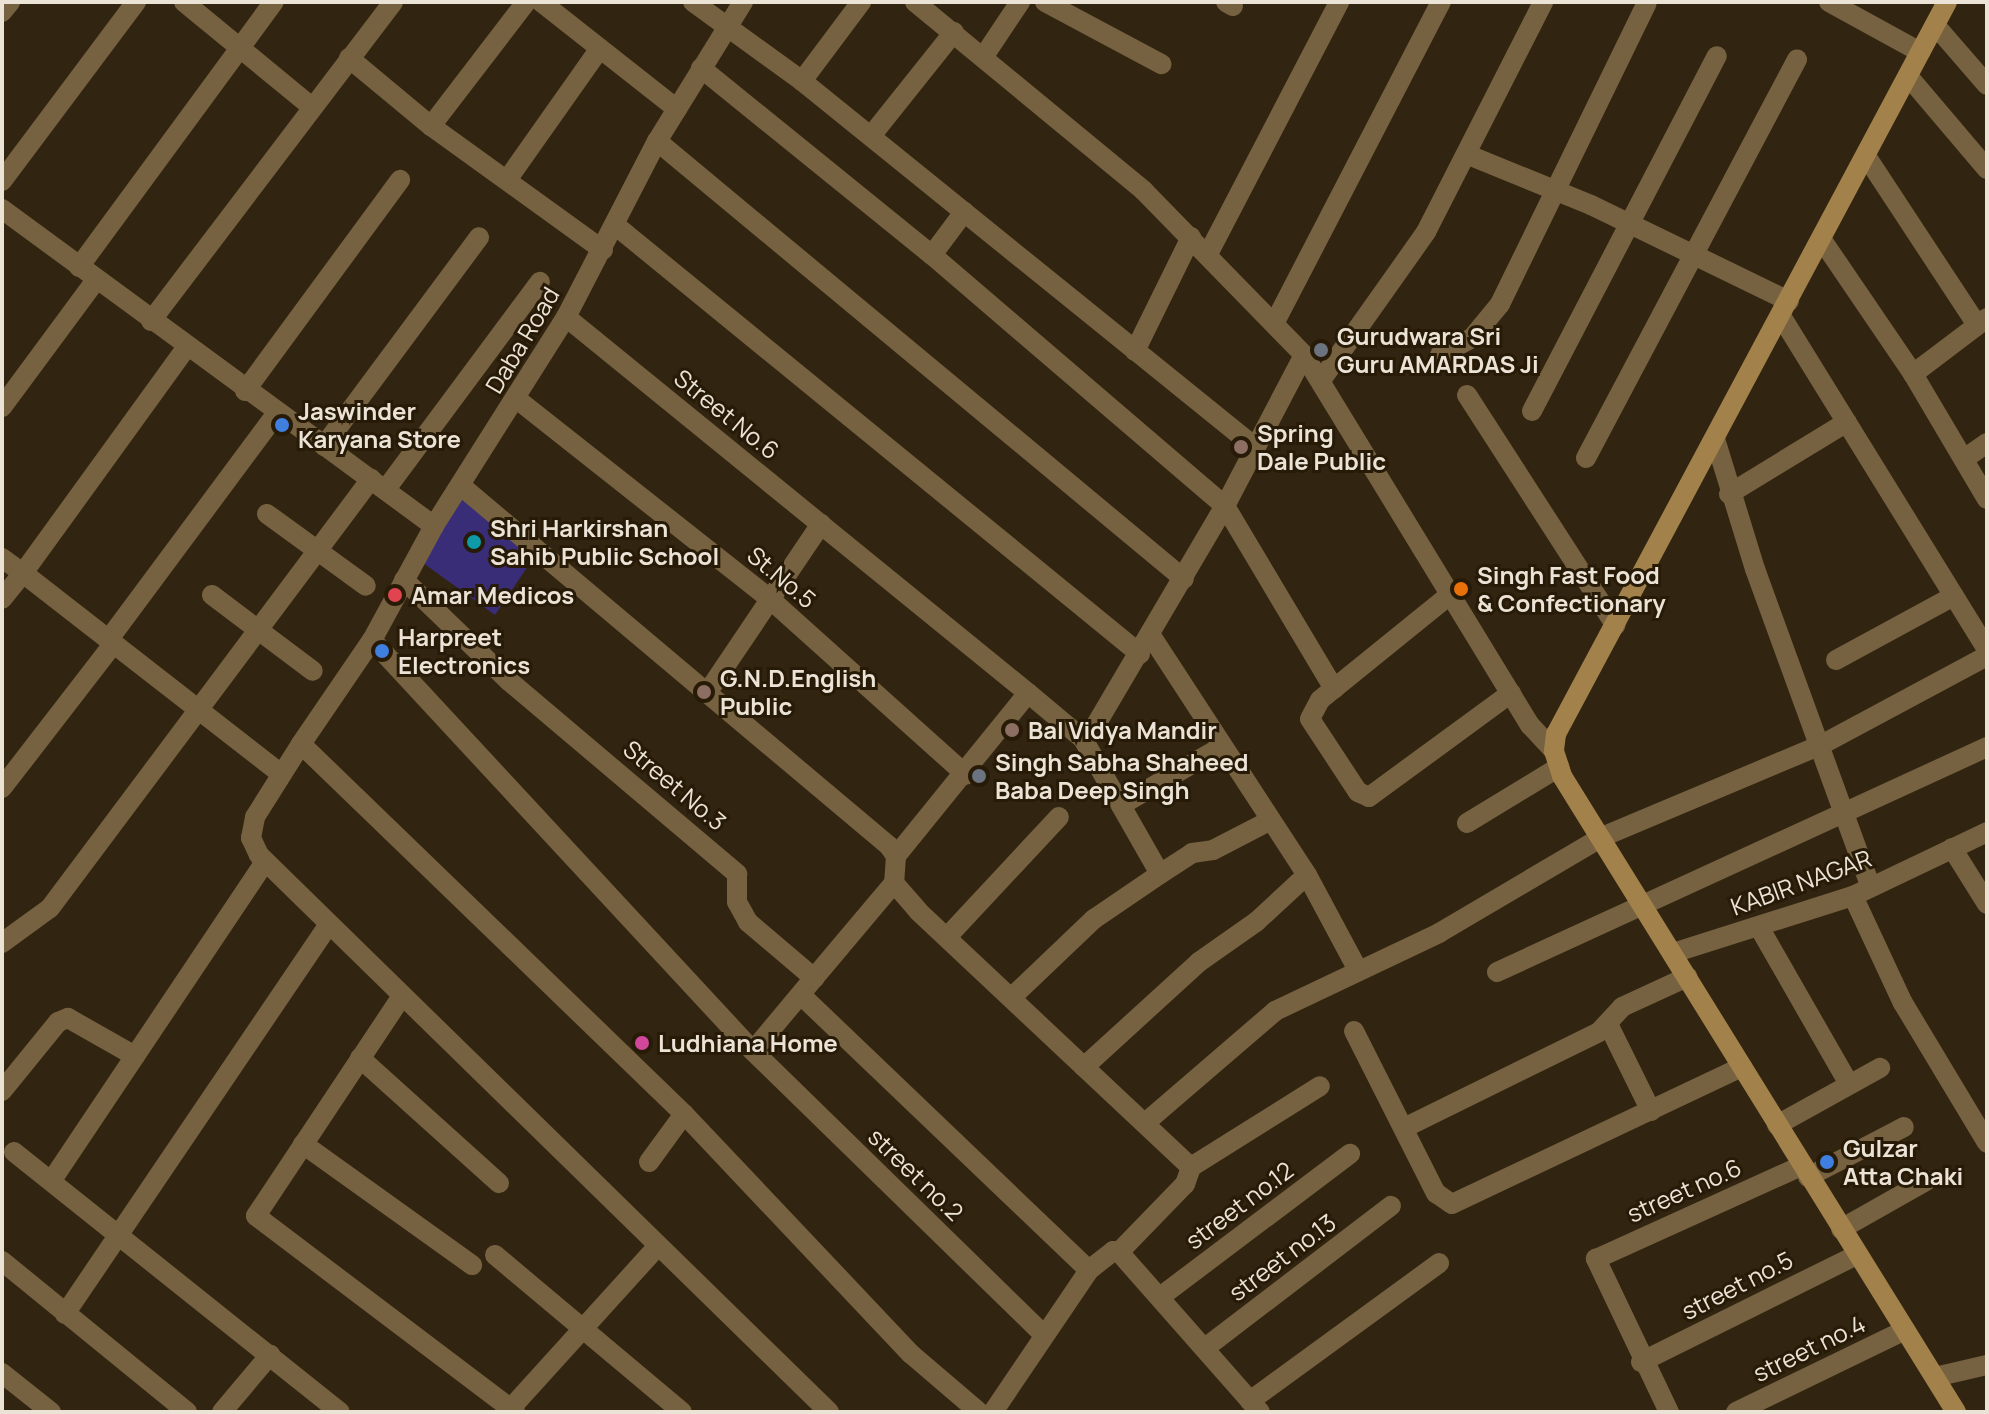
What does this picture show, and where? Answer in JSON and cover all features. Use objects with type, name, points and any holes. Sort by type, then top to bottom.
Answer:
[{"type":"street","points":[[2,12],[10,2]]},
{"type":"street","points":[[2,181],[136,2]]},
{"type":"street","points":[[184,2],[312,107]]},
{"type":"street","points":[[79,267],[238,46],[274,2]]},
{"type":"street","points":[[151,321],[393,2]]},
{"type":"street","points":[[431,126],[526,2]]},
{"type":"street","points":[[541,2],[677,109]]},
{"type":"street","points":[[693,2],[802,81],[1256,448]]},
{"type":"street","name":"Daba Road","points":[[265,862],[251,829],[281,774],[372,640],[434,526],[518,400],[603,250],[657,141],[743,2]]},
{"type":"street","points":[[802,81],[861,2]]},
{"type":"street","points":[[915,2],[1084,138],[1191,237],[1275,322],[1322,379],[1511,693],[1556,759],[1805,1171],[1955,1411]]},
{"type":"street","points":[[984,56],[1020,2]]},
{"type":"street","points":[[1045,2],[1161,64]]},
{"type":"street","points":[[1208,254],[1339,2]]},
{"type":"street","points":[[1275,322],[1441,2]]},
{"type":"street","points":[[1322,379],[1426,232],[1543,2]]},
{"type":"street","points":[[1829,2],[1920,52]]},
{"type":"street","points":[[1556,759],[1556,734],[1947,2]]},
{"type":"street","points":[[1440,355],[1472,338],[1493,315],[1646,4]]},
{"type":"street","points":[[1935,25],[1987,85]]},
{"type":"street","points":[[871,136],[954,32]]},
{"type":"street","points":[[507,180],[600,48]]},
{"type":"street","points":[[1532,411],[1717,56]]},
{"type":"street","points":[[349,58],[431,126],[603,250]]},
{"type":"street","points":[[1586,458],[1697,255],[1797,59]]},
{"type":"street","points":[[701,68],[932,255],[1225,506],[1334,689]]},
{"type":"street","points":[[1908,76],[1987,169]]},
{"type":"street","points":[[657,141],[1184,579]]},
{"type":"street","points":[[1466,154],[1697,255],[1785,309],[1847,422],[1987,650]]},
{"type":"street","points":[[1866,156],[1982,322],[1913,374]]},
{"type":"street","points":[[245,391],[400,180]]},
{"type":"street","points":[[932,255],[964,212]]},
{"type":"street","points":[[4,215],[434,526]]},
{"type":"street","points":[[615,225],[1140,654]]},
{"type":"street","points":[[324,446],[479,237]]},
{"type":"street","points":[[1135,351],[1191,237]]},
{"type":"street","points":[[1822,240],[1913,374],[1987,499]]},
{"type":"street","points":[[2,407],[96,280]]},
{"type":"street","points":[[2,943],[50,908],[261,631],[318,550],[379,484],[540,282]]},
{"type":"street","name":"Street No.6","points":[[566,317],[1083,739]]},
{"type":"street","points":[[2,599],[186,348]]},
{"type":"street","points":[[1160,874],[1083,739],[1111,707],[1225,506],[1304,355]]},
{"type":"street","points":[[1467,395],[1615,625]]},
{"type":"street","name":"St.No.5","points":[[518,400],[770,599],[966,775]]},
{"type":"street","points":[[2,788],[276,414]]},
{"type":"street","points":[[1729,494],[1847,422]]},
{"type":"street","points":[[1715,439],[1729,494],[1821,745],[1862,892],[1903,1003],[1987,1143]]},
{"type":"street","points":[[1964,459],[1987,443]]},
{"type":"street","points":[[460,485],[843,803],[896,856]]},
{"type":"street","points":[[267,514],[366,586]]},
{"type":"street","points":[[707,693],[821,524]]},
{"type":"street","points":[[2,558],[281,774]]},
{"type":"street","name":"Street No.3","points":[[404,580],[509,681],[731,866],[739,881],[737,902],[748,922],[814,978]]},
{"type":"street","points":[[1452,593],[1313,707],[1310,719],[1358,792],[1369,797],[1511,693]]},
{"type":"street","points":[[212,595],[313,671]]},
{"type":"street","points":[[1836,660],[1954,596]]},
{"type":"street","points":[[1150,634],[1307,875],[1358,970]]},
{"type":"street","name":"street no.2","points":[[372,640],[753,1051],[1043,1334]]},
{"type":"street","points":[[1145,1123],[1275,1011],[1439,933],[1602,837],[1821,745],[1987,656]]},
{"type":"street","points":[[753,1051],[894,883],[896,856],[966,775],[1028,693]]},
{"type":"street","points":[[301,744],[684,1114],[911,1354],[979,1412]]},
{"type":"street","points":[[1121,805],[1221,747]]},
{"type":"street","points":[[1497,972],[1987,747]]},
{"type":"street","points":[[1467,823],[1556,759]]},
{"type":"street","points":[[947,937],[1059,817]]},
{"type":"street","points":[[1012,997],[1094,919],[1192,853],[1213,850],[1271,820]]},
{"type":"street","name":"KABIR NAGAR","points":[[1673,953],[1862,892],[1987,832]]},
{"type":"street","points":[[1952,848],[1987,904]]},
{"type":"street","points":[[52,1180],[265,862],[829,1412]]},
{"type":"street","points":[[1084,1067],[1199,962],[1256,922],[1307,875]]},
{"type":"street","points":[[894,883],[1191,1167]]},
{"type":"street","points":[[65,1314],[121,1237],[328,925]]},
{"type":"street","points":[[1759,927],[1849,1084]]},
{"type":"street","points":[[1404,1128],[1608,1024],[1631,1002],[1687,977]]},
{"type":"street","points":[[801,995],[1089,1270]]},
{"type":"street","points":[[402,996],[256,1216],[513,1410],[583,1327],[657,1247]]},
{"type":"street","points":[[2,1091],[58,1022],[68,1018],[135,1056]]},
{"type":"street","points":[[1608,1024],[1651,1111]]},
{"type":"street","points":[[1354,1031],[1436,1193],[1443,1200],[1462,1203],[1742,1067]]},
{"type":"street","points":[[360,1058],[499,1183]]},
{"type":"street","points":[[1777,1125],[1880,1068]]},
{"type":"street","points":[[993,1412],[1089,1270],[1107,1253],[1119,1252],[1185,1184],[1191,1167],[1320,1086]]},
{"type":"street","points":[[649,1162],[684,1114]]},
{"type":"street","points":[[1805,1171],[1904,1127]]},
{"type":"street","points":[[303,1144],[472,1265]]},
{"type":"street","points":[[14,1152],[340,1412]]},
{"type":"street","name":"street no.12","points":[[1160,1297],[1350,1154]]},
{"type":"street","name":"street no.6","points":[[1641,1362],[1597,1267],[1599,1256],[1805,1171]]},
{"type":"street","points":[[1841,1229],[1926,1181]]},
{"type":"street","name":"street no.13","points":[[1205,1348],[1391,1206]]},
{"type":"street","points":[[1119,1252],[1255,1406],[1439,1263]]},
{"type":"street","points":[[495,1255],[682,1412]]},
{"type":"street","name":"street no.5","points":[[1641,1362],[1857,1255]]},
{"type":"street","points":[[2,1261],[187,1412]]},
{"type":"street","name":"street no.4","points":[[1736,1412],[1905,1330]]},
{"type":"street","points":[[222,1412],[270,1355]]},
{"type":"street","points":[[1641,1362],[1669,1412]]},
{"type":"street","points":[[1935,1377],[1987,1365]]},
{"type":"street","points":[[2,1373],[51,1412]]},
{"type":"building","name":"Shri Harkirshan Sahib Public School","points":[[461,495],[534,557],[495,615],[419,560]]},
{"type":"place","name":"Gurudwara Sri Guru AMARDAS Ji","points":[[1321,350]]},
{"type":"place","name":"Jaswinder Karyana Store","points":[[282,425]]},
{"type":"place","name":"Spring Dale Public","points":[[1241,447]]},
{"type":"place","name":"Shri Harkirshan Sahib Public School","points":[[474,542]]},
{"type":"place","name":"Singh Fast Food & Confectionary","points":[[1461,589]]},
{"type":"place","name":"Amar Medicos","points":[[395,595]]},
{"type":"place","name":"Harpreet Electronics","points":[[382,651]]},
{"type":"place","name":"G.N.D.English Public","points":[[704,692]]},
{"type":"place","name":"Bal Vidya Mandir","points":[[1012,730]]},
{"type":"place","name":"Singh Sabha Shaheed Baba Deep Singh","points":[[979,776]]},
{"type":"place","name":"Ludhiana Home","points":[[642,1043]]},
{"type":"place","name":"Gulzar Atta Chaki","points":[[1827,1162]]}]
